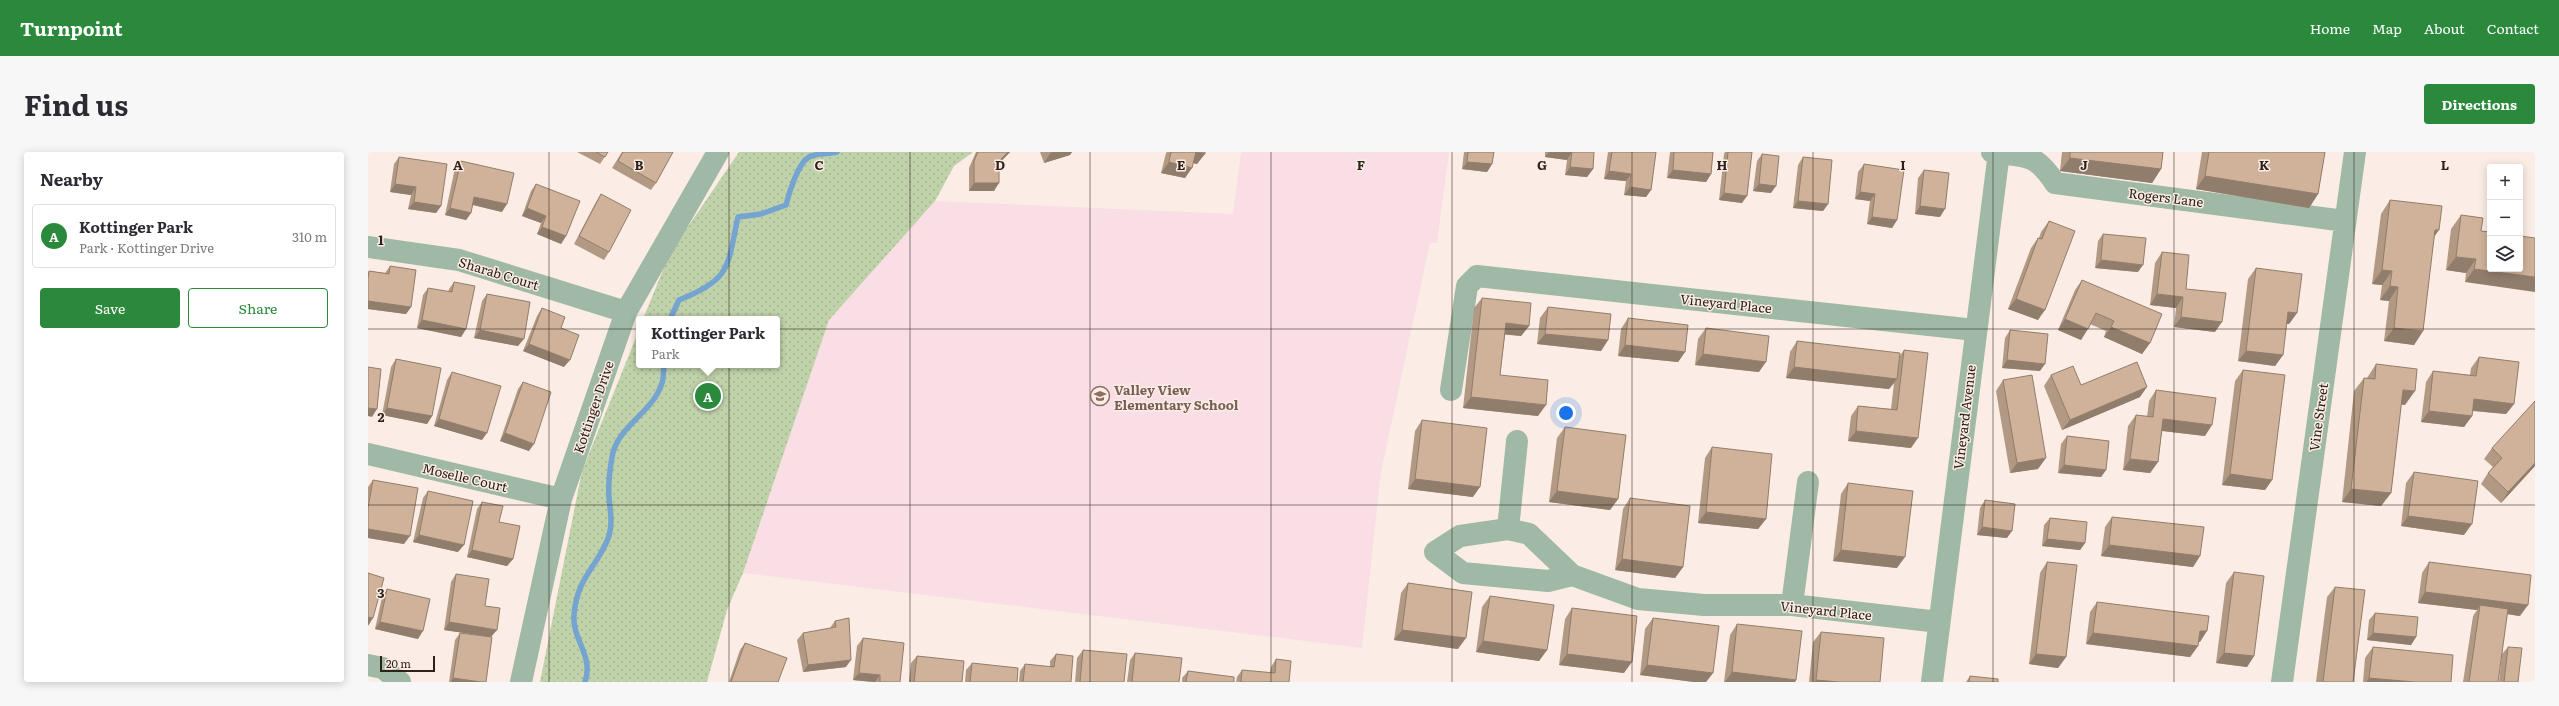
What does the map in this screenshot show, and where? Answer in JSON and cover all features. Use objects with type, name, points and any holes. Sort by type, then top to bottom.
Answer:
[{"type":"street","name":"Kottinger Drive","points":[[521,682],[561,499],[626,312],[718,152]]},
{"type":"street","name":"Rogers Lane","points":[[1997,152],[2030,157],[2045,168],[2055,183],[2345,221]]},
{"type":"street","name":"Vineyard Avenue","points":[[1932,682],[1997,152]]},
{"type":"street","name":"Vine Street","points":[[2282,682],[2354,152]]},
{"type":"street","name":"Sharab Court","points":[[368,247],[458,260],[626,312]]},
{"type":"street","name":"Vineyard Place","points":[[1451,390],[1467,286],[1477,276],[1975,330]]},
{"type":"street","points":[[1508,529],[1517,442]]},
{"type":"street","name":"Moselle Court","points":[[368,454],[561,499]]},
{"type":"street","points":[[1792,605],[1808,482]]},
{"type":"street","name":"Vineyard Place","points":[[1572,575],[1548,581],[1462,573],[1435,552],[1460,536],[1508,529],[1529,534],[1572,575],[1638,599],[1704,605],[1792,605],[1939,622]]},
{"type":"street","points":[[368,664],[383,668],[400,682]]},
{"type":"shaded area","name":"Valley View Elementary School","points":[[1241,152],[1449,152],[1437,243],[1430,243],[1381,472],[1362,648],[743,573],[829,320],[935,201],[1233,214]]},
{"type":"green space","points":[[739,152],[973,152],[954,166],[935,201],[829,320],[743,573],[727,610],[707,682],[540,682],[582,471],[636,337],[636,368],[780,368],[780,316],[644,316],[670,253]]},
{"type":"building","points":[[596,152],[608,152],[605,157]]},
{"type":"building","points":[[623,152],[673,152],[656,183],[618,161]]},
{"type":"building","points":[[978,152],[1008,152],[999,161],[999,183],[974,183],[974,161]]},
{"type":"building","points":[[1171,152],[1196,152],[1192,168],[1169,162]]},
{"type":"building","points":[[1468,152],[1494,152],[1492,164],[1467,162]]},
{"type":"building","points":[[1572,152],[1594,152],[1593,169],[1570,167]]},
{"type":"building","points":[[1612,152],[1656,152],[1651,190],[1630,187],[1631,174],[1609,171]]},
{"type":"building","points":[[1674,152],[1713,152],[1711,174],[1673,170]]},
{"type":"building","points":[[1728,152],[1752,152],[1747,196],[1724,193]]},
{"type":"building","points":[[2070,152],[2163,152],[2161,169],[2070,158]]},
{"type":"building","points":[[2209,152],[2325,152],[2318,194],[2205,176]]},
{"type":"building","points":[[1762,154],[1779,156],[1776,186],[1759,184]]},
{"type":"building","points":[[399,157],[447,164],[441,206],[414,202],[416,187],[395,184]]},
{"type":"building","points":[[1803,157],[1832,160],[1828,204],[1798,201]]},
{"type":"building","points":[[461,161],[514,173],[507,204],[474,197],[471,213],[450,208]]},
{"type":"building","points":[[1864,164],[1904,170],[1897,220],[1872,217],[1875,194],[1860,192]]},
{"type":"building","points":[[1924,170],[1949,173],[1945,209],[1920,206]]},
{"type":"building","points":[[536,184],[580,201],[566,236],[542,227],[546,216],[527,208]]},
{"type":"building","points":[[601,194],[631,210],[609,252],[579,236]]},
{"type":"building","points":[[2390,200],[2442,206],[2439,230],[2435,230],[2423,331],[2394,328],[2398,287],[2390,286],[2392,271],[2382,270]]},
{"type":"building","points":[[2461,215],[2483,218],[2481,231],[2487,232],[2487,271],[2474,269],[2476,259],[2456,257]]},
{"type":"building","points":[[2049,221],[2075,231],[2045,310],[2016,299],[2038,238],[2042,239]]},
{"type":"building","points":[[2103,234],[2146,238],[2143,265],[2101,260]]},
{"type":"building","points":[[2523,236],[2535,238],[2535,277],[2497,272],[2523,272]]},
{"type":"building","points":[[2162,252],[2189,255],[2186,289],[2226,293],[2222,322],[2181,317],[2183,297],[2157,294]]},
{"type":"building","points":[[390,266],[416,270],[411,307],[368,301],[369,271],[389,274]]},
{"type":"building","points":[[2256,268],[2302,274],[2297,313],[2288,312],[2283,355],[2246,351]]},
{"type":"building","points":[[2082,280],[2162,314],[2150,343],[2111,327],[2114,321],[2096,313],[2088,329],[2065,319]]},
{"type":"building","points":[[454,282],[475,286],[466,329],[422,320],[428,288],[452,292]]},
{"type":"building","points":[[487,294],[530,302],[524,339],[480,330]]},
{"type":"building","points":[[1482,298],[1531,303],[1529,326],[1506,323],[1500,375],[1548,380],[1546,405],[1471,397]]},
{"type":"building","points":[[1548,307],[1611,314],[1608,340],[1545,334]]},
{"type":"building","points":[[542,308],[565,317],[561,328],[579,335],[570,360],[529,344]]},
{"type":"building","points":[[1628,318],[1688,325],[1685,352],[1625,345]]},
{"type":"building","points":[[1706,328],[1769,336],[1766,362],[1703,354]]},
{"type":"building","points":[[2010,330],[2048,334],[2045,364],[2007,360]]},
{"type":"building","points":[[1797,341],[1900,353],[1897,379],[1794,367]]},
{"type":"building","points":[[1904,350],[1928,353],[1918,438],[1856,431],[1858,406],[1897,410]]},
{"type":"building","points":[[2479,357],[2519,362],[2514,404],[2474,399],[2472,416],[2429,411],[2433,371],[2476,376]]},
{"type":"building","points":[[396,359],[441,368],[432,416],[387,408]]},
{"type":"building","points":[[2137,362],[2147,387],[2070,420],[2051,375],[2073,366],[2081,385]]},
{"type":"building","points":[[2376,364],[2417,369],[2415,391],[2403,390],[2391,493],[2351,489],[2364,378],[2375,379]]},
{"type":"building","points":[[368,367],[381,369],[377,409],[368,408]]},
{"type":"building","points":[[2243,370],[2285,375],[2272,480],[2230,474]]},
{"type":"building","points":[[452,372],[501,386],[487,433],[439,419]]},
{"type":"building","points":[[2032,375],[2046,458],[2017,463],[2003,380]]},
{"type":"building","points":[[523,382],[551,392],[534,444],[505,433]]},
{"type":"building","points":[[2156,390],[2216,398],[2212,425],[2163,419],[2158,462],[2130,459],[2136,415],[2153,417]]},
{"type":"building","points":[[2535,401],[2535,463],[2508,492],[2488,473],[2502,458],[2492,448]]},
{"type":"building","points":[[1422,420],[1487,428],[1480,487],[1415,479]]},
{"type":"building","points":[[1565,427],[1626,435],[1618,499],[1557,491]]},
{"type":"building","points":[[2067,436],[2109,441],[2106,470],[2064,465]]},
{"type":"building","points":[[1712,447],[1772,454],[1766,519],[1706,512]]},
{"type":"building","points":[[2414,472],[2478,481],[2472,524],[2408,516]]},
{"type":"building","points":[[373,480],[418,488],[410,536],[368,529],[368,508]]},
{"type":"building","points":[[1848,483],[1913,491],[1905,557],[1841,550]]},
{"type":"building","points":[[428,491],[473,501],[464,545],[419,535]]},
{"type":"building","points":[[1630,498],[1690,506],[1683,567],[1622,559]]},
{"type":"building","points":[[1985,500],[2015,504],[2012,531],[1982,527]]},
{"type":"building","points":[[482,502],[503,506],[499,522],[520,526],[513,559],[472,550]]},
{"type":"building","points":[[2112,517],[2204,527],[2200,556],[2109,545]]},
{"type":"building","points":[[2050,518],[2087,522],[2085,543],[2047,539]]},
{"type":"building","points":[[2047,562],[2077,565],[2066,657],[2036,654]]},
{"type":"building","points":[[2429,562],[2531,575],[2528,605],[2425,592]]},
{"type":"building","points":[[2234,572],[2264,576],[2254,656],[2224,653]]},
{"type":"building","points":[[368,573],[384,578],[373,618],[368,617]]},
{"type":"building","points":[[456,574],[489,579],[485,606],[500,608],[497,630],[449,622]]},
{"type":"building","points":[[1408,583],[1472,592],[1466,638],[1402,630]]},
{"type":"building","points":[[2335,587],[2365,590],[2353,682],[2323,682]]},
{"type":"building","points":[[387,589],[430,599],[423,631],[380,622]]},
{"type":"building","points":[[1490,596],[1554,605],[1547,650],[1483,641]]},
{"type":"building","points":[[2097,602],[2209,616],[2207,631],[2200,631],[2198,646],[2093,633]]},
{"type":"building","points":[[2480,605],[2508,609],[2498,682],[2469,682]]},
{"type":"building","points":[[1572,608],[1637,616],[1632,662],[1567,654]]},
{"type":"building","points":[[2375,613],[2418,617],[2416,637],[2373,633]]},
{"type":"building","points":[[849,618],[851,660],[808,665],[803,633],[836,627],[835,621]]},
{"type":"building","points":[[1653,618],[1719,626],[1713,673],[1647,665]]},
{"type":"building","points":[[1737,624],[1802,631],[1796,680],[1732,672]]},
{"type":"building","points":[[1821,632],[1884,638],[1880,682],[1839,682],[1816,680]]},
{"type":"building","points":[[460,633],[492,637],[486,682],[453,678]]},
{"type":"building","points":[[863,638],[904,643],[900,682],[880,682],[880,675],[859,673]]},
{"type":"building","points":[[745,643],[787,658],[778,682],[731,682]]},
{"type":"building","points":[[2373,647],[2453,655],[2451,682],[2414,682],[2369,678]]},
{"type":"building","points":[[2508,647],[2522,648],[2518,682],[2504,682]]},
{"type":"building","points":[[1083,650],[1127,654],[1124,682],[1080,682]]},
{"type":"building","points":[[1135,653],[1182,658],[1179,682],[1132,682]]},
{"type":"building","points":[[1056,654],[1073,656],[1071,682],[1023,682],[1025,664],[1054,667]]},
{"type":"building","points":[[917,656],[964,661],[962,682],[914,682]]},
{"type":"building","points":[[1276,659],[1291,661],[1289,682],[1241,682],[1242,670],[1275,673]]},
{"type":"building","points":[[972,663],[1018,668],[1017,682],[970,682]]},
{"type":"building","points":[[1188,671],[1234,677],[1234,682],[1186,682]]},
{"type":"building","points":[[1970,676],[1998,679],[1998,682],[1969,682]]},
{"type":"waterway","points":[[671,316],[679,300],[709,285],[718,278],[724,269],[732,248],[738,217],[761,214],[786,205],[794,179],[805,160],[815,155],[837,152]]},
{"type":"waterway","points":[[585,682],[587,664],[576,632],[574,615],[576,602],[583,581],[599,556],[609,536],[611,521],[609,482],[612,457],[615,446],[621,437],[657,394],[663,381],[664,368]]},
{"type":"place","name":"Kottinger Park","points":[[708,396]]},
{"type":"place","name":"Valley View Elementary School","points":[[1100,396]]}]
